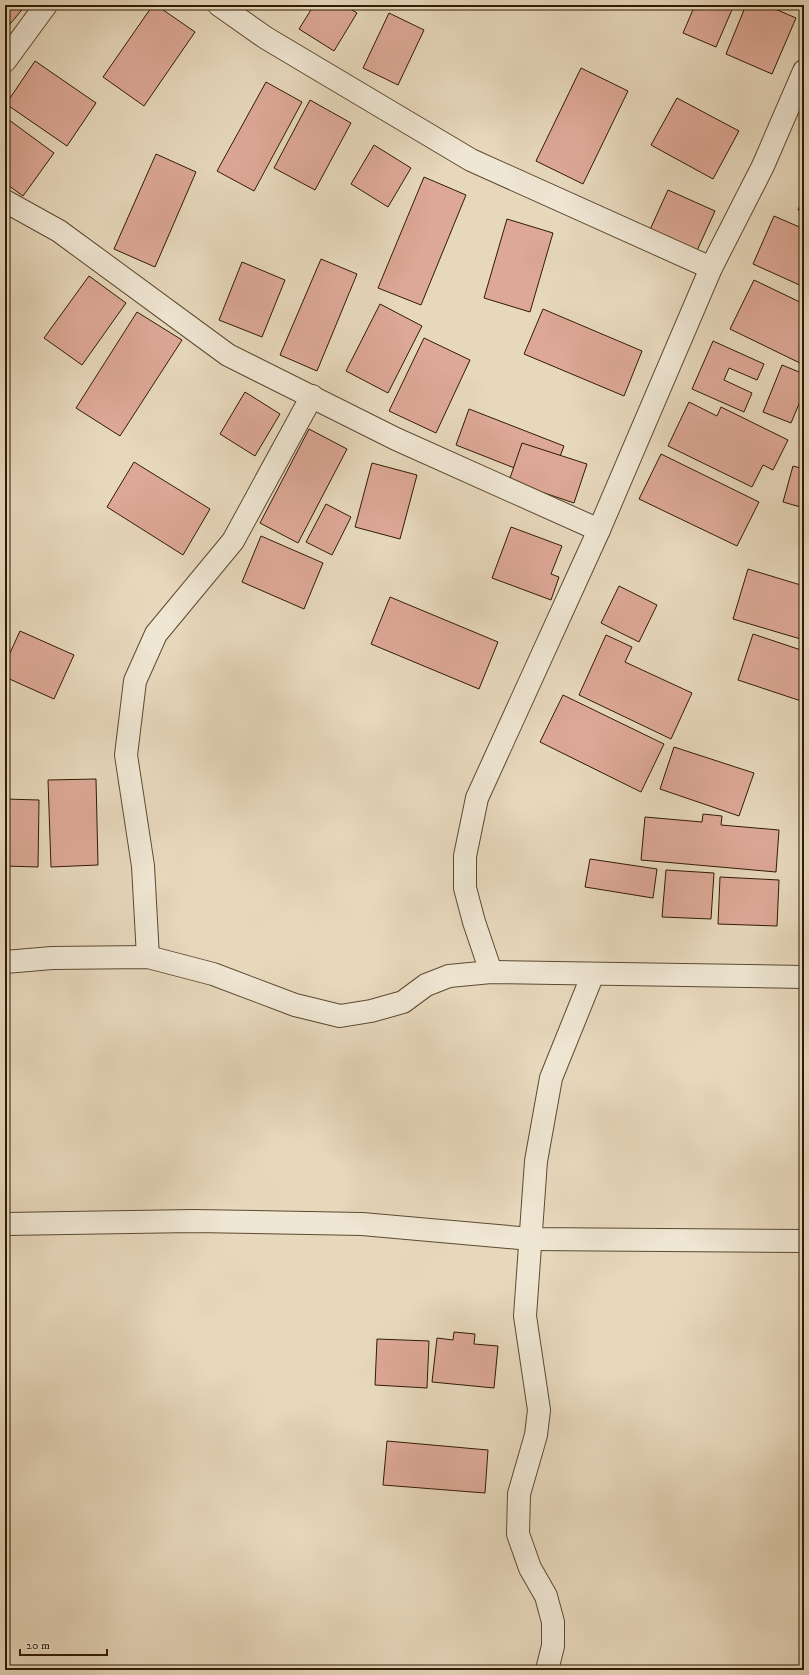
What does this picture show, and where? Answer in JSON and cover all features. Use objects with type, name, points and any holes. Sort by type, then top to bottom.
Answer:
[{"type":"street","points":[[5,62],[46,5]]},
{"type":"street","points":[[219,5],[266,38],[471,160],[711,268]]},
{"type":"street","points":[[491,972],[465,888],[465,856],[477,798],[599,530],[711,268],[762,166],[804,71]]},
{"type":"street","points":[[5,201],[60,231],[228,355],[396,439],[599,530]]},
{"type":"street","points":[[148,957],[143,866],[126,755],[135,681],[156,634],[190,591],[233,541],[312,396]]},
{"type":"street","points":[[5,962],[52,958],[148,957],[213,974],[295,1005],[340,1016],[371,1011],[403,1002],[426,985],[449,976],[491,972],[804,976]]},
{"type":"street","points":[[547,1670],[553,1646],[553,1622],[546,1596],[530,1568],[518,1534],[520,1494],[536,1435],[539,1410],[526,1316],[536,1161],[551,1078],[593,974]]},
{"type":"street","points":[[5,1224],[193,1221],[362,1224],[531,1239],[804,1240]]},
{"type":"building","points":[[5,5],[26,5],[5,30]]},
{"type":"building","points":[[153,5],[156,5],[195,32],[144,106],[103,77]]},
{"type":"building","points":[[314,5],[344,5],[357,13],[334,51],[299,29]]},
{"type":"building","points":[[695,5],[734,5],[716,47],[683,33]]},
{"type":"building","points":[[746,5],[766,5],[796,18],[772,74],[726,54]]},
{"type":"building","points":[[389,13],[424,30],[398,85],[363,68]]},
{"type":"building","points":[[35,61],[96,103],[67,146],[6,104]]},
{"type":"building","points":[[581,68],[628,91],[583,184],[536,161]]},
{"type":"building","points":[[266,82],[302,102],[254,191],[217,171]]},
{"type":"building","points":[[677,98],[739,131],[713,179],[651,145]]},
{"type":"building","points":[[310,100],[351,123],[315,190],[274,168]]},
{"type":"building","points":[[5,117],[54,153],[23,196],[5,183]]},
{"type":"building","points":[[374,145],[411,168],[388,207],[351,184]]},
{"type":"building","points":[[156,154],[196,172],[155,267],[114,249]]},
{"type":"building","points":[[424,177],[466,195],[421,305],[378,288]]},
{"type":"building","points":[[668,190],[715,211],[695,255],[648,234]]},
{"type":"building","points":[[804,193],[804,212],[798,210]]},
{"type":"building","points":[[774,216],[804,229],[804,287],[753,264]]},
{"type":"building","points":[[507,219],[553,233],[530,312],[484,298]]},
{"type":"building","points":[[321,259],[357,274],[317,371],[280,355]]},
{"type":"building","points":[[242,262],[285,280],[262,337],[219,320]]},
{"type":"building","points":[[89,276],[126,303],[82,365],[44,338]]},
{"type":"building","points":[[754,280],[804,304],[804,365],[730,329]]},
{"type":"building","points":[[380,304],[422,326],[388,393],[346,371]]},
{"type":"building","points":[[543,309],[642,351],[624,396],[524,354]]},
{"type":"building","points":[[137,312],[182,340],[120,436],[76,408]]},
{"type":"building","points":[[424,338],[470,360],[436,433],[389,411]]},
{"type":"building","points":[[713,341],[764,364],[757,380],[729,368],[724,380],[752,393],[744,412],[692,389]]},
{"type":"building","points":[[782,365],[804,374],[804,392],[791,423],[763,412]]},
{"type":"building","points":[[245,392],[280,414],[255,456],[220,434]]},
{"type":"building","points":[[689,402],[717,416],[721,407],[788,440],[773,470],[763,465],[752,487],[668,446]]},
{"type":"building","points":[[469,409],[564,446],[550,482],[456,445]]},
{"type":"building","points":[[309,429],[347,449],[298,543],[260,523]]},
{"type":"building","points":[[522,443],[587,464],[574,503],[509,481]]},
{"type":"building","points":[[661,454],[759,502],[737,546],[639,499]]},
{"type":"building","points":[[134,462],[210,509],[183,555],[107,507]]},
{"type":"building","points":[[372,463],[417,475],[400,539],[355,527]]},
{"type":"building","points":[[793,466],[804,469],[804,508],[783,502]]},
{"type":"building","points":[[326,504],[351,517],[332,555],[306,542]]},
{"type":"building","points":[[511,527],[562,546],[551,574],[559,577],[551,600],[492,578]]},
{"type":"building","points":[[261,536],[323,563],[304,609],[242,582]]},
{"type":"building","points":[[748,569],[804,586],[804,640],[733,619]]},
{"type":"building","points":[[619,586],[657,605],[639,642],[601,623]]},
{"type":"building","points":[[390,597],[498,642],[479,689],[371,644]]},
{"type":"building","points":[[20,631],[74,655],[54,699],[5,677],[5,664]]},
{"type":"building","points":[[753,634],[804,651],[804,702],[738,680]]},
{"type":"building","points":[[606,635],[632,647],[625,662],[692,693],[671,739],[579,695]]},
{"type":"building","points":[[563,695],[664,744],[641,792],[540,742]]},
{"type":"building","points":[[674,747],[754,773],[739,816],[660,789]]},
{"type":"building","points":[[96,779],[98,865],[51,867],[48,780]]},
{"type":"building","points":[[5,799],[39,800],[38,867],[5,866]]},
{"type":"building","points":[[703,814],[722,816],[721,825],[779,830],[776,872],[641,860],[645,817],[702,822]]},
{"type":"building","points":[[590,859],[657,869],[653,898],[585,887]]},
{"type":"building","points":[[666,870],[714,873],[711,919],[662,917]]},
{"type":"building","points":[[720,877],[779,880],[777,926],[718,924]]},
{"type":"building","points":[[454,1332],[475,1334],[474,1344],[498,1346],[494,1388],[432,1382],[437,1338],[453,1340]]},
{"type":"building","points":[[377,1339],[429,1341],[427,1388],[375,1385]]},
{"type":"building","points":[[387,1441],[488,1450],[485,1493],[383,1485]]}]
